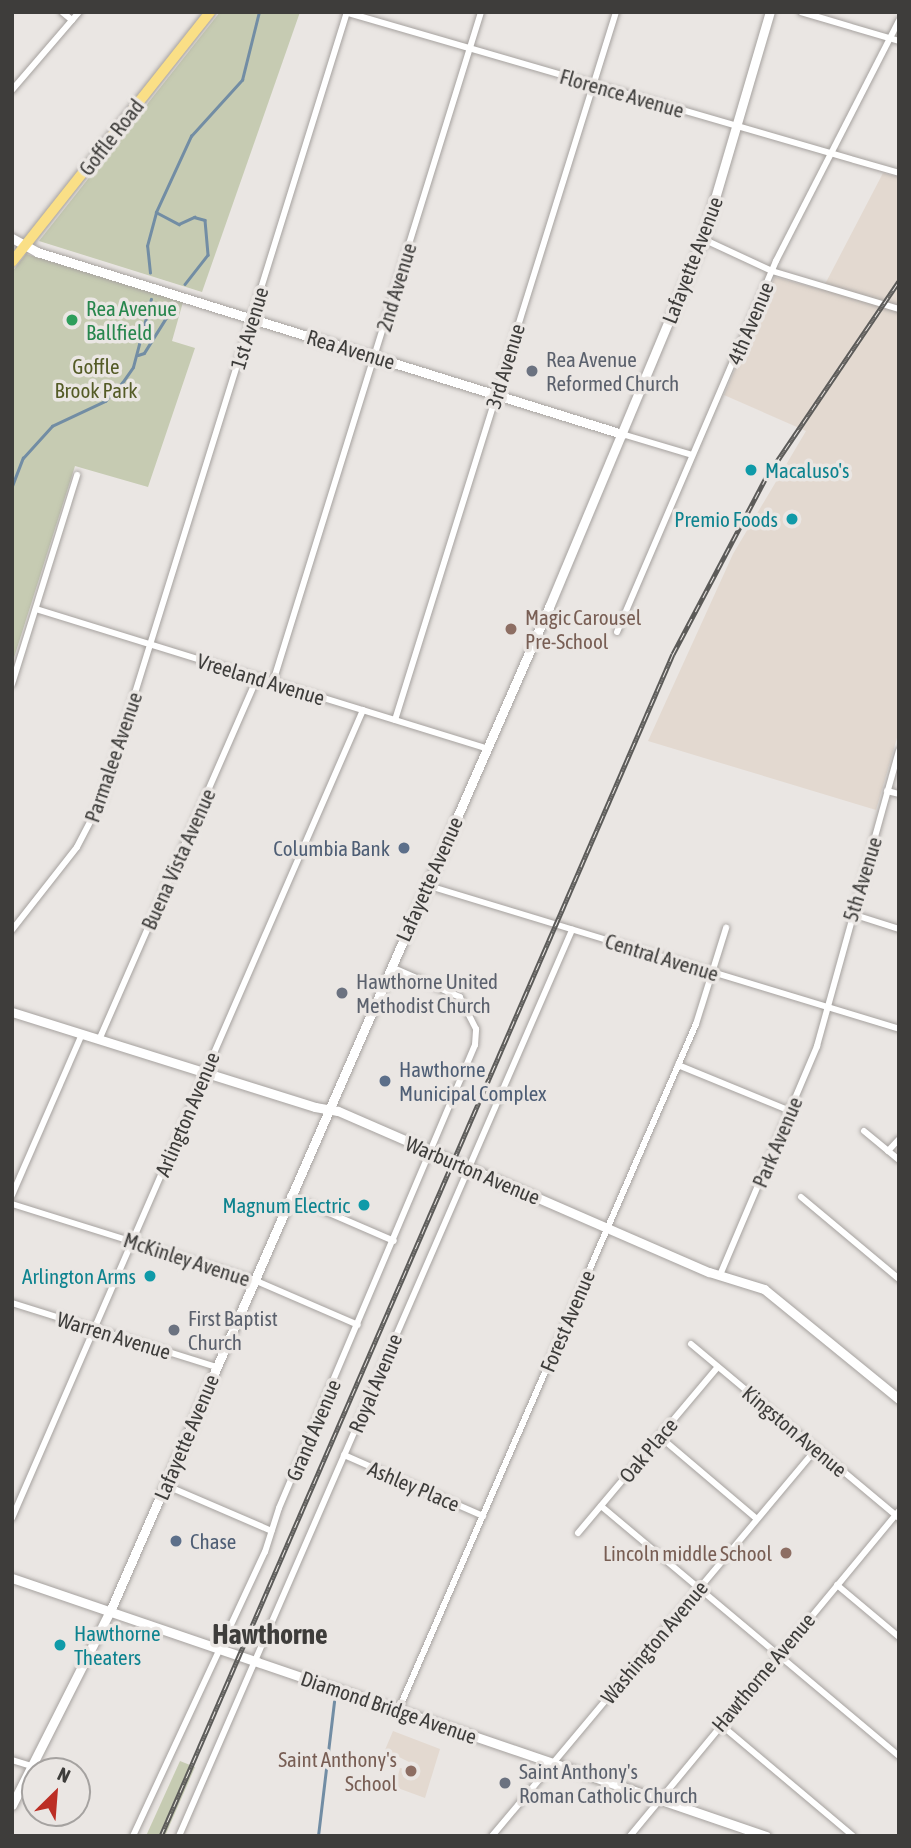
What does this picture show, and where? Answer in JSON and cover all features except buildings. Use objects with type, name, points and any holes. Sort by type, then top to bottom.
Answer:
[{"type":"main road","name":"Goffle Road","points":[[12,262],[205,14]]},
{"type":"street","points":[[62,12],[72,20]]},
{"type":"street","points":[[12,90],[79,12]]},
{"type":"street","name":"Florence Avenue","points":[[347,12],[899,173]]},
{"type":"street","name":"1st Avenue","points":[[150,645],[347,12]]},
{"type":"street","name":"2nd Avenue","points":[[273,682],[481,12]]},
{"type":"street","name":"3rd Avenue","points":[[395,720],[616,12]]},
{"type":"street","name":"Lafayette Avenue","points":[[37,1757],[111,1609],[487,749],[704,239],[770,12]]},
{"type":"street","points":[[801,12],[899,41]]},
{"type":"street","name":"4th Avenue","points":[[617,632],[772,271],[899,21]]},
{"type":"street","name":"Rea Avenue","points":[[12,238],[24,247],[692,455]]},
{"type":"street","points":[[704,239],[772,271],[899,309]]},
{"type":"street","points":[[12,684],[77,475]]},
{"type":"street","name":"Vreeland Avenue","points":[[36,609],[487,749]]},
{"type":"street","name":"Parmalee Avenue","points":[[12,930],[70,857],[95,814],[150,645]]},
{"type":"street","name":"Buena Vista Avenue","points":[[99,1040],[257,678]]},
{"type":"street","name":"Arlington Avenue","points":[[12,1518],[363,710]]},
{"type":"street","name":"5th Avenue","points":[[827,1007],[899,751]]},
{"type":"street","points":[[887,790],[899,794]]},
{"type":"street","name":"Central Avenue","points":[[426,885],[899,1028]]},
{"type":"street","points":[[852,914],[899,929]]},
{"type":"street","name":"Forest Avenue","points":[[398,1711],[678,1065],[713,972],[726,928]]},
{"type":"street","name":"Royal Avenue","points":[[179,1836],[572,930]]},
{"type":"street","name":"Grand Avenue","points":[[133,1836],[223,1647],[475,1045],[473,1019],[460,997],[391,967]]},
{"type":"street","name":"Park Avenue","points":[[720,1275],[817,1046],[827,1007]]},
{"type":"street","name":"Warburton Avenue","points":[[12,1012],[328,1109],[774,1296],[899,1399]]},
{"type":"street","points":[[12,1195],[82,1034]]},
{"type":"street","points":[[678,1065],[790,1111]]},
{"type":"street","points":[[864,1131],[899,1160]]},
{"type":"street","points":[[888,1151],[899,1139]]},
{"type":"street","points":[[290,1196],[394,1241]]},
{"type":"street","points":[[801,1197],[899,1279]]},
{"type":"street","name":"McKinley Avenue","points":[[12,1204],[254,1280],[358,1325]]},
{"type":"street","name":"Warren Avenue","points":[[12,1303],[216,1367]]},
{"type":"street","name":"Kingston Avenue","points":[[691,1344],[898,1514]]},
{"type":"street","name":"Oak Place","points":[[578,1534],[718,1367]]},
{"type":"street","points":[[659,1437],[757,1519]]},
{"type":"street","name":"Washington Avenue","points":[[492,1836],[816,1449]]},
{"type":"street","name":"Ashley Place","points":[[344,1455],[483,1516]]},
{"type":"street","points":[[165,1485],[272,1531]]},
{"type":"street","points":[[601,1506],[899,1756]]},
{"type":"street","name":"Hawthorne Avenue","points":[[630,1836],[720,1724],[898,1514]]},
{"type":"street","name":"Diamond Bridge Avenue","points":[[12,1577],[223,1647],[398,1711],[766,1836]]},
{"type":"street","points":[[836,1585],[899,1637]]},
{"type":"street","points":[[720,1724],[853,1836]]},
{"type":"street","name":"Lafayette Avenue","points":[[12,1805],[21,1787]]},
{"type":"shaded area","points":[[883,173],[899,177],[899,731],[876,810],[648,741],[733,554],[806,431],[724,395],[775,277],[822,290]]},
{"type":"shaded area","points":[[393,1731],[440,1749],[425,1798],[395,1787],[400,1768],[405,1769],[409,1762],[385,1750]]},
{"type":"green space","points":[[220,12],[300,12],[202,292],[39,241]]},
{"type":"green space","name":"Goffle Brook Park","points":[[26,254],[183,302],[172,341],[195,348],[148,487],[75,466],[12,664],[12,272]]},
{"type":"green space","points":[[180,1761],[195,1767],[165,1836],[146,1836]]},
{"type":"waterway","points":[[150,273],[147,246],[156,212],[191,136],[242,80],[259,12]]},
{"type":"waterway","points":[[156,212],[179,224],[194,217],[205,220],[208,255],[185,284]]},
{"type":"waterway","points":[[12,486],[23,458],[52,426],[105,401],[122,383],[133,367],[151,299]]},
{"type":"waterway","points":[[138,355],[144,353],[174,305]]},
{"type":"waterway","points":[[318,1836],[334,1702]]},
{"type":"railway","points":[[161,1836],[673,654],[767,476],[899,281]]},
{"type":"place","name":"Rea Avenue Ballfield","points":[[72,320]]},
{"type":"place","name":"Rea Avenue Reformed Church","points":[[532,371]]},
{"type":"place","name":"Macaluso's","points":[[751,470]]},
{"type":"place","name":"Premio Foods","points":[[792,519]]},
{"type":"place","name":"Magic Carousel Pre-School","points":[[511,629]]},
{"type":"place","name":"Columbia Bank","points":[[404,848]]},
{"type":"place","name":"Hawthorne United Methodist Church","points":[[342,993]]},
{"type":"place","name":"Hawthorne Municipal Complex","points":[[385,1081]]},
{"type":"place","name":"Magnum Electric","points":[[364,1205]]},
{"type":"place","name":"Arlington Arms","points":[[150,1276]]},
{"type":"place","name":"First Baptist Church","points":[[174,1330]]},
{"type":"place","name":"Chase","points":[[176,1541]]},
{"type":"place","name":"Lincoln middle School","points":[[786,1553]]},
{"type":"place","name":"Hawthorne Theaters","points":[[60,1645]]},
{"type":"place","name":"Saint Anthony's School","points":[[411,1771]]},
{"type":"place","name":"Saint Anthony's Roman Catholic Church","points":[[505,1783]]},
{"type":"district","name":"Hawthorne","points":[[270,1634]]}]
